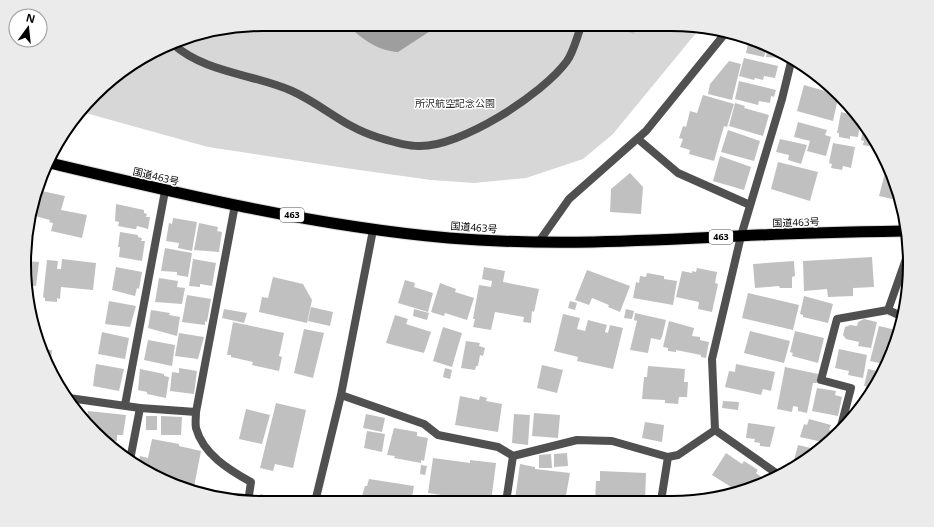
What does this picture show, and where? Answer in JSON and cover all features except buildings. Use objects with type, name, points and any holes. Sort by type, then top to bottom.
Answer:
[{"type":"highway","name":"国道463号","points":[[54,164],[165,191],[235,205],[372,230],[452,238],[538,243],[643,242],[741,236],[901,230]]},
{"type":"street","points":[[177,48],[183,54],[194,59],[293,92],[359,131],[378,137],[419,146],[452,139],[478,128],[529,98],[554,77],[568,59],[579,31]]},
{"type":"street","points":[[538,243],[569,199],[646,131],[722,37]]},
{"type":"street","points":[[715,430],[712,359],[741,236],[782,99],[790,64]]},
{"type":"street","points":[[638,139],[678,173],[750,205]]},
{"type":"street","points":[[126,405],[165,191]]},
{"type":"street","points":[[235,205],[196,412],[196,428],[202,441],[225,468],[251,482],[249,496]]},
{"type":"street","points":[[316,496],[341,395],[372,230]]},
{"type":"street","points":[[888,310],[903,268]]},
{"type":"street","points":[[843,419],[851,388],[821,380],[836,320],[888,310],[898,314]]},
{"type":"street","points":[[341,395],[424,424],[438,435],[498,447],[513,456],[577,440],[612,441],[668,457],[678,455],[715,430]]},
{"type":"street","points":[[74,399],[140,408],[196,412]]},
{"type":"street","points":[[131,455],[140,408]]},
{"type":"street","points":[[715,430],[774,471]]},
{"type":"street","points":[[507,496],[513,456]]},
{"type":"street","points":[[662,496],[668,457]]},
{"type":"green space","name":"所沢航空記念公園","points":[[248,31],[686,31],[697,32],[613,134],[583,159],[526,178],[474,183],[431,180],[208,147],[86,113],[110,89],[134,70],[147,62],[189,43],[218,35]]},
{"type":"shaded area","points":[[355,31],[430,31],[398,52],[383,49],[370,43]]}]
